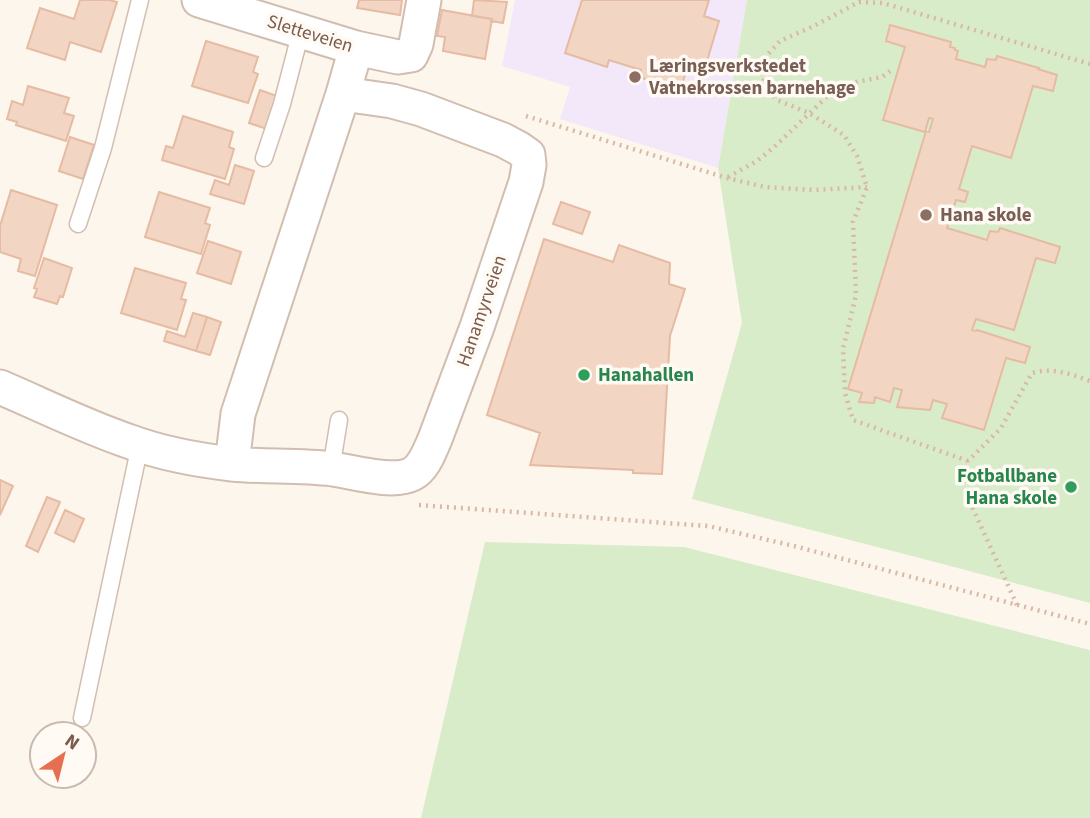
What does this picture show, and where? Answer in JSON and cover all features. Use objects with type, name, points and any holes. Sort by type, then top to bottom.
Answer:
[{"type":"street","name":"Sletteveien","points":[[199,0],[356,48],[398,57],[411,55],[416,44],[424,0]]},
{"type":"street","points":[[232,464],[238,414],[356,48]]},
{"type":"street","name":"Hanamyrveien","points":[[0,387],[106,433],[174,454],[232,464],[331,469],[376,477],[401,477],[418,470],[429,453],[477,327],[530,165],[528,155],[492,136],[392,101],[343,94]]},
{"type":"lane","points":[[78,224],[103,148],[139,0]]},
{"type":"lane","points":[[264,158],[282,104],[301,31]]},
{"type":"lane","points":[[331,469],[339,420]]},
{"type":"lane","points":[[82,718],[140,445]]},
{"type":"path","points":[[968,461],[853,420],[845,393],[843,349],[856,295],[853,222],[867,187],[857,156],[844,135],[809,113],[777,100],[764,85],[764,68],[768,54],[780,41],[859,2],[883,3],[1090,64]]},
{"type":"path","points":[[727,178],[774,148],[834,90],[883,77],[890,71]]},
{"type":"path","points":[[516,113],[727,178],[765,187],[814,190],[867,187]]},
{"type":"path","points":[[1018,605],[968,498],[965,477],[968,461],[1001,428],[1032,373],[1062,372],[1090,381]]},
{"type":"path","points":[[409,504],[708,526],[1090,624]]},
{"type":"shaded area","name":"Læringsverkstedet Vatnekrossen barnehage","points":[[515,0],[747,0],[718,168],[560,119],[570,87],[502,66]]},
{"type":"green space","points":[[747,0],[1090,0],[1090,603],[692,499],[742,323],[718,168]]},
{"type":"green space","points":[[485,542],[684,547],[1090,650],[1090,818],[421,818]]},
{"type":"building","points":[[80,0],[117,2],[101,52],[70,42],[65,60],[27,48],[40,8],[74,19]]},
{"type":"building","points":[[359,0],[402,0],[400,15],[357,8]]},
{"type":"building","points":[[474,0],[507,2],[503,23],[472,16]]},
{"type":"building","points":[[582,0],[709,0],[704,16],[719,21],[704,71],[688,66],[680,90],[639,77],[641,70],[609,60],[607,67],[565,53]]},
{"type":"building","points":[[442,10],[492,19],[485,59],[443,51],[445,37],[437,36]]},
{"type":"building","name":"Hana skole","points":[[890,25],[951,42],[950,47],[958,51],[956,59],[985,67],[987,59],[996,60],[997,56],[1057,75],[1053,91],[1033,86],[1011,158],[972,146],[959,189],[968,192],[965,202],[956,200],[947,228],[987,240],[990,231],[998,232],[1000,228],[1060,247],[1055,263],[1036,258],[1014,330],[976,319],[972,330],[1030,347],[1025,363],[1006,358],[984,430],[942,418],[947,404],[933,400],[930,410],[897,407],[902,390],[894,388],[890,402],[875,397],[874,403],[859,402],[862,393],[848,389],[926,131],[929,132],[933,119],[929,118],[925,132],[883,120],[905,47],[886,41]]},
{"type":"building","points":[[206,41],[258,57],[253,72],[258,74],[248,103],[192,86]]},
{"type":"building","points":[[28,86],[69,98],[64,113],[74,116],[66,141],[16,125],[17,122],[7,119],[12,101],[23,105]]},
{"type":"building","points":[[260,90],[277,96],[267,129],[249,123]]},
{"type":"building","points":[[183,116],[233,132],[229,147],[234,149],[225,179],[162,160],[166,146],[173,148]]},
{"type":"building","points":[[70,137],[94,145],[83,179],[59,171]]},
{"type":"building","points":[[235,165],[254,171],[244,204],[210,194],[215,180],[229,185]]},
{"type":"building","points":[[11,190],[57,205],[35,276],[18,271],[21,259],[0,252],[0,226]]},
{"type":"building","points":[[159,192],[210,208],[205,223],[210,225],[201,254],[145,237]]},
{"type":"building","points":[[561,202],[590,212],[582,234],[553,224]]},
{"type":"building","name":"Hanahallen","points":[[544,239],[613,262],[619,245],[670,263],[669,284],[685,289],[670,336],[662,474],[530,465],[540,433],[487,415]]},
{"type":"building","points":[[208,241],[241,252],[231,284],[197,273]]},
{"type":"building","points":[[44,258],[72,268],[63,297],[60,296],[57,304],[34,297],[37,289],[34,288]]},
{"type":"building","points":[[135,268],[186,283],[181,299],[186,300],[177,330],[121,313]]},
{"type":"building","points":[[193,313],[207,317],[196,351],[164,341],[167,331],[185,337]]},
{"type":"building","points":[[207,317],[221,322],[210,355],[196,351]]},
{"type":"building","points":[[0,480],[13,486],[0,515]]},
{"type":"building","points":[[47,497],[60,502],[38,552],[26,546]]},
{"type":"building","points":[[65,510],[84,519],[74,542],[55,533]]},
{"type":"place","name":"Læringsverkstedet Vatnekrossen barnehage","points":[[635,77]]},
{"type":"place","name":"Hana skole","points":[[926,215]]},
{"type":"place","name":"Hanahallen","points":[[584,375]]},
{"type":"place","name":"Fotballbane Hana skole","points":[[1071,487]]}]
